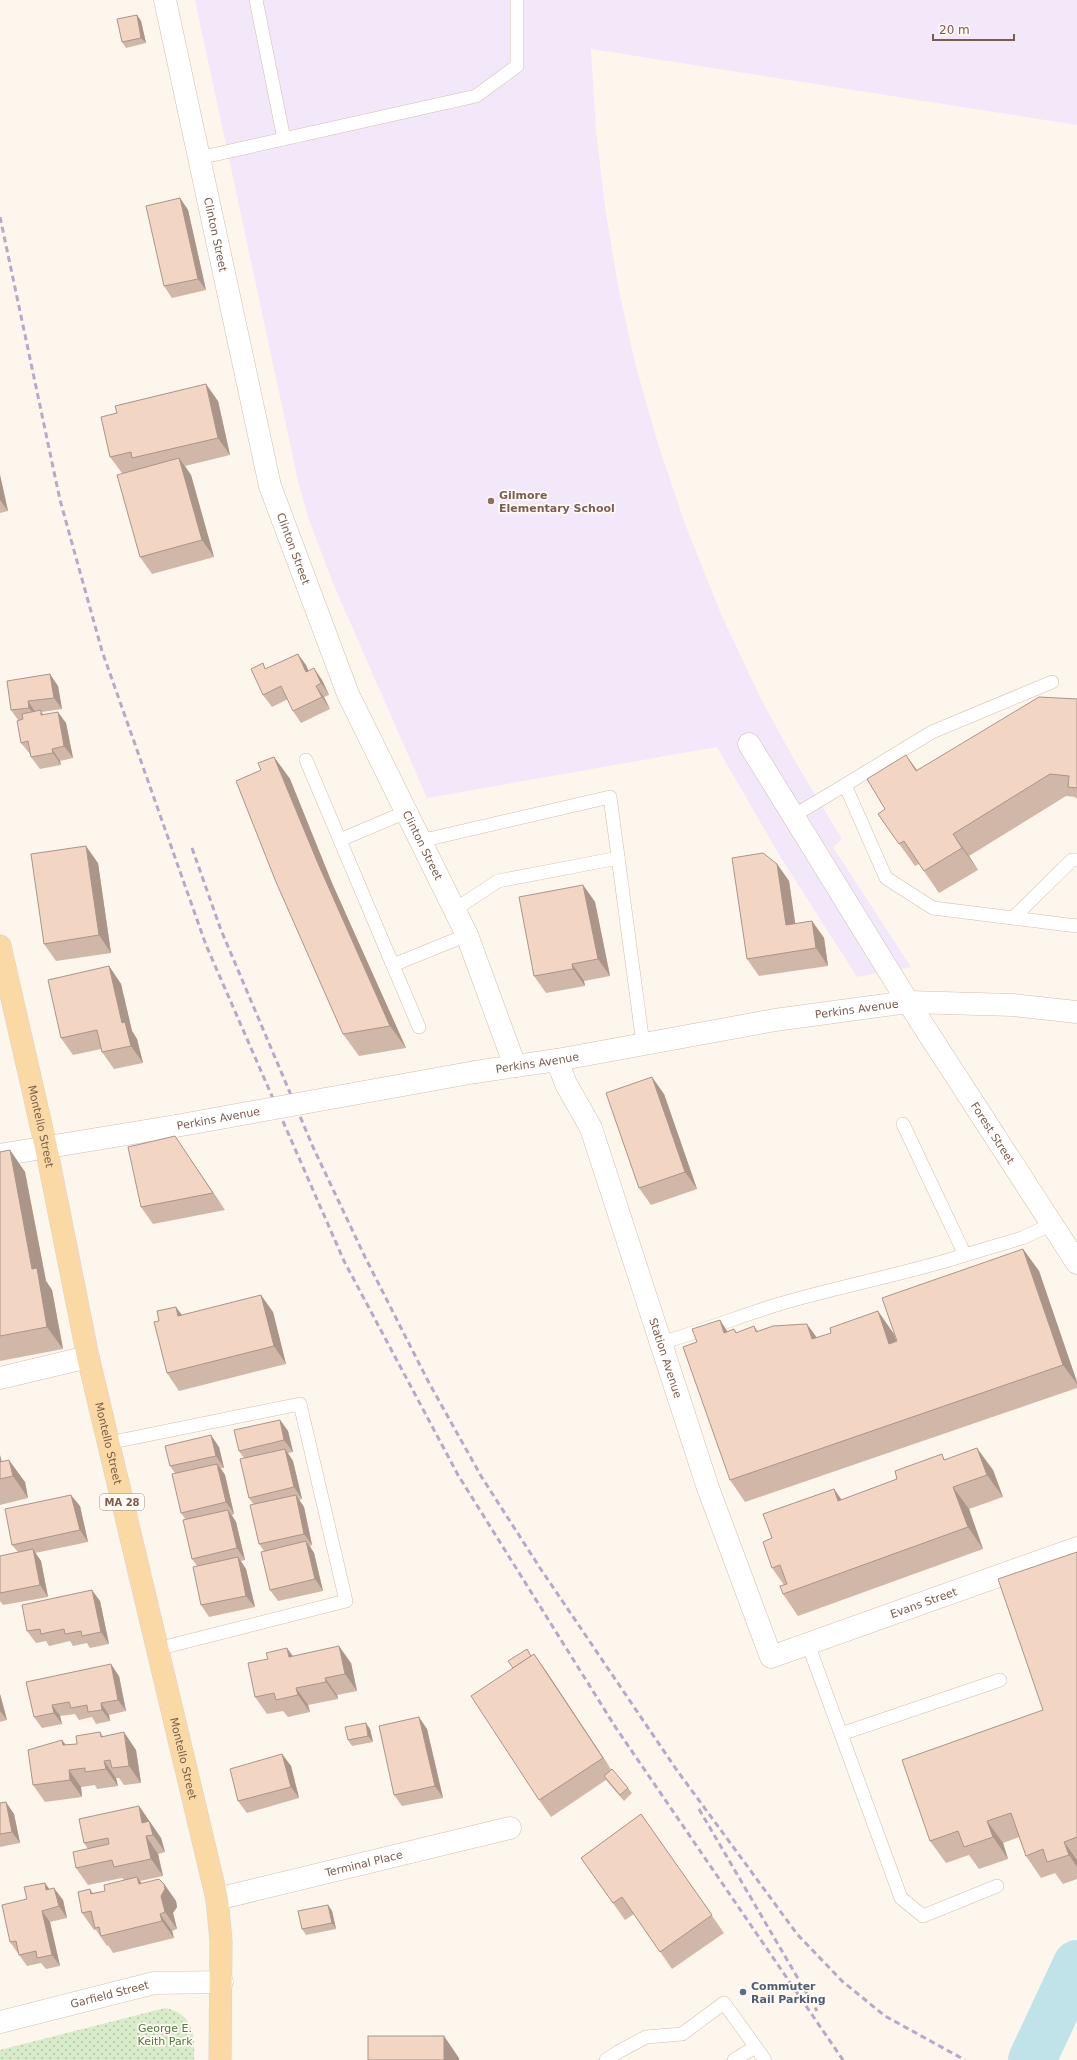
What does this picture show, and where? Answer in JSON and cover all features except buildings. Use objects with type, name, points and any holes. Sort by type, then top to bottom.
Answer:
[{"type":"main road","name":"Montello Street","points":[[0,946],[46,1147],[88,1357],[217,1899],[221,1941],[222,1982],[220,2060]]},
{"type":"street","name":"Clinton Street","points":[[164,0],[270,486],[348,694],[466,935],[515,1066]]},
{"type":"street","name":"Forest Street","points":[[749,744],[908,1002],[1077,1264]]},
{"type":"street","name":"Perkins Avenue","points":[[0,1155],[176,1126],[475,1072],[557,1060],[775,1020],[908,1002],[1013,1005],[1077,1012]]},
{"type":"street","name":"Station Avenue","points":[[557,1060],[566,1084],[591,1128],[708,1488],[771,1657]]},
{"type":"street","points":[[0,1378],[88,1357]]},
{"type":"street","name":"Evans Street","points":[[771,1657],[1077,1548]]},
{"type":"street","name":"Terminal Place","points":[[217,1899],[510,1828]]},
{"type":"street","name":"Garfield Street","points":[[0,2022],[154,1983],[222,1982]]},
{"type":"lane","points":[[256,0],[284,139]]},
{"type":"lane","points":[[199,158],[476,96],[517,66],[517,0]]},
{"type":"lane","points":[[792,816],[932,732],[1052,682]]},
{"type":"lane","points":[[306,760],[419,1027]]},
{"type":"lane","points":[[845,785],[886,878],[933,908],[1077,926]]},
{"type":"lane","points":[[420,841],[610,797],[643,1044]]},
{"type":"lane","points":[[340,840],[406,812]]},
{"type":"lane","points":[[454,910],[498,881],[618,858]]},
{"type":"lane","points":[[1014,917],[1072,860],[1077,860]]},
{"type":"lane","points":[[393,965],[466,935]]},
{"type":"lane","points":[[903,1124],[965,1255]]},
{"type":"lane","points":[[660,1343],[694,1334],[777,1305],[926,1268],[1022,1238],[1052,1224]]},
{"type":"lane","points":[[108,1443],[300,1404],[346,1600],[157,1649]]},
{"type":"lane","points":[[808,1644],[901,1898],[923,1916],[996,1886]]},
{"type":"lane","points":[[841,1734],[1000,1680]]},
{"type":"lane","points":[[606,2060],[646,2037],[682,2034],[724,2004],[765,2060]]},
{"type":"lane","points":[[734,2060],[755,2047]]},
{"type":"shaded area","name":"Gilmore Elementary School","points":[[195,0],[1077,0],[1077,125],[591,49],[596,131],[605,207],[618,286],[635,363],[659,447],[685,524],[721,614],[760,697],[796,763],[842,839],[833,847],[911,967],[857,977],[778,853],[717,747],[427,798],[332,581],[308,517],[299,485]]},
{"type":"green space","name":"George E. Keith Park","points":[[165,2008],[182,2015],[191,2027],[194,2042],[194,2060],[0,2060],[0,2050]]},
{"type":"waterway","points":[[1032,2060],[1077,1964]]},
{"type":"railway","points":[[0,217],[60,500],[102,651],[206,945],[344,1261],[458,1475],[616,1728],[843,2060]]},
{"type":"railway","points":[[192,848],[221,930],[313,1147],[365,1257],[428,1381],[481,1476],[540,1568],[676,1769],[797,1934],[842,1981],[885,2016],[965,2060]]},
{"type":"railway","points":[[699,1809],[817,2011]]},
{"type":"place","name":"Gilmore Elementary School","points":[[491,501]]},
{"type":"place","name":"Commuter Rail Parking","points":[[743,1992]]}]
